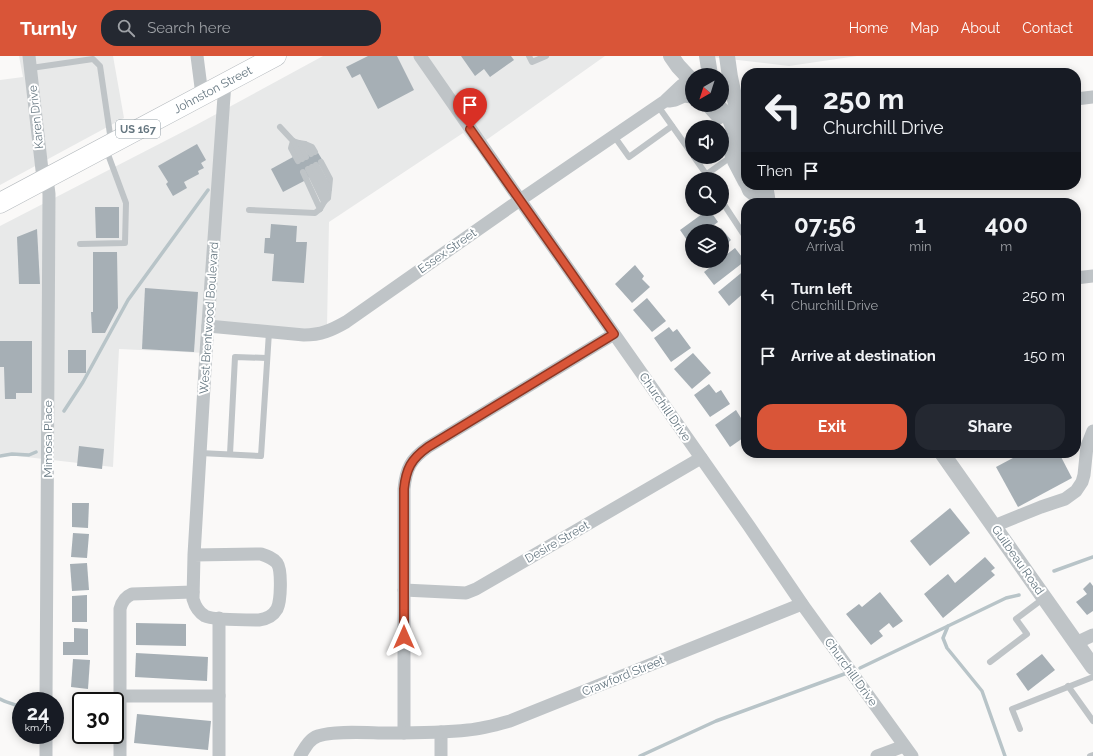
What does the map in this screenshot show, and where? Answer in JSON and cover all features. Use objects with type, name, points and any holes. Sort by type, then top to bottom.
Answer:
[{"type":"main road","name":"Johnston Street","points":[[0,203],[276,56]]},
{"type":"street","points":[[197,56],[202,95]]},
{"type":"street","name":"Churchill Drive","points":[[420,56],[802,604],[908,751]]},
{"type":"street","points":[[671,56],[685,74]]},
{"type":"street","points":[[707,56],[709,68]]},
{"type":"street","points":[[727,56],[741,122]]},
{"type":"street","name":"Karen Drive","points":[[30,62],[42,170],[45,178]]},
{"type":"street","name":"West Brentwood Boulevard","points":[[194,555],[261,554],[274,560],[278,564],[280,570],[279,603],[276,610],[266,619],[259,620],[208,617],[198,612],[194,605],[193,598],[194,555],[200,453],[225,82]]},
{"type":"street","name":"Essex Street","points":[[208,326],[304,335],[315,335],[331,331],[661,104],[682,85],[685,85]]},
{"type":"street","name":"Essex Street","points":[[661,104],[685,96]]},
{"type":"street","points":[[1081,98],[1093,97]]},
{"type":"street","points":[[739,156],[718,117],[724,112],[730,119],[741,149]]},
{"type":"street","name":"Mimosa Place","points":[[45,178],[49,194],[46,692]]},
{"type":"street","points":[[750,190],[760,198]]},
{"type":"street","points":[[1081,277],[1093,276]]},
{"type":"street","points":[[404,733],[404,489],[407,470],[414,458],[428,447],[614,334]]},
{"type":"street","points":[[994,526],[1065,499],[1076,491],[1082,482],[1084,475],[1087,446],[1093,431]]},
{"type":"street","name":"Desire Street","points":[[404,590],[466,593],[476,589],[701,458]]},
{"type":"street","name":"Guilbeau Road","points":[[949,458],[994,526],[1093,667]]},
{"type":"street","points":[[120,692],[120,609],[124,599],[132,594],[193,592]]},
{"type":"street","name":"Crawford Street","points":[[300,756],[311,740],[322,735],[350,732],[404,733],[469,730],[489,727],[510,721],[802,604]]},
{"type":"street","points":[[219,618],[219,756]]},
{"type":"street","points":[[1076,643],[1093,635]]},
{"type":"street","points":[[124,696],[219,696]]},
{"type":"street","points":[[441,732],[441,756]]},
{"type":"street","points":[[46,744],[46,756]]},
{"type":"street","points":[[120,744],[120,756]]},
{"type":"street","points":[[877,756],[908,751]]},
{"type":"lane","points":[[530,56],[532,62],[546,56]]},
{"type":"lane","points":[[30,62],[92,59],[100,66],[108,145],[126,203],[124,244],[80,244]]},
{"type":"lane","points":[[661,104],[672,126],[685,144]]},
{"type":"lane","points":[[614,136],[629,157],[672,126]]},
{"type":"lane","points":[[280,127],[299,143],[312,147],[306,157]]},
{"type":"lane","points":[[299,143],[306,157]]},
{"type":"lane","points":[[299,143],[291,148],[306,157]]},
{"type":"lane","points":[[710,172],[739,156]]},
{"type":"lane","points":[[249,210],[315,214],[320,210],[326,200],[329,188],[312,167]]},
{"type":"lane","points":[[312,167],[326,200]]},
{"type":"lane","points":[[312,167],[320,210]]},
{"type":"lane","points":[[729,212],[741,230]]},
{"type":"lane","points":[[200,453],[261,456],[269,332]]},
{"type":"lane","points":[[230,454],[235,357],[267,358]]},
{"type":"lane","points":[[990,662],[1027,634],[1016,619],[1044,598]]},
{"type":"lane","points":[[1020,729],[1012,709],[1093,677]]},
{"type":"lane","points":[[1068,686],[1093,721]]},
{"type":"shaded area","points":[[19,56],[113,56],[124,118],[0,185],[0,80],[23,77]]},
{"type":"shaded area","points":[[323,56],[605,56],[475,148],[463,133],[329,222],[327,327],[312,331],[209,320],[206,353],[119,349],[113,467],[0,454],[0,226],[196,125]]},
{"type":"shaded area","points":[[703,56],[857,56],[789,66]]},
{"type":"building","points":[[368,56],[397,56],[414,90],[378,109],[360,74],[352,78],[346,67]]},
{"type":"building","points":[[461,56],[511,56],[514,60],[490,77],[484,69],[475,76]]},
{"type":"building","points":[[197,144],[206,160],[201,163],[204,168],[198,171],[199,174],[184,182],[187,188],[173,196],[166,184],[168,182],[158,166]]},
{"type":"building","points":[[317,151],[323,161],[306,180],[283,192],[271,169],[293,157]]},
{"type":"building","points":[[95,207],[119,207],[119,238],[96,238]]},
{"type":"building","points":[[699,216],[714,216],[718,222],[715,224],[688,224]]},
{"type":"building","points":[[271,224],[297,226],[296,242],[307,242],[304,283],[272,281],[274,254],[264,253],[265,238],[270,238]]},
{"type":"building","points":[[685,226],[685,237],[680,230]]},
{"type":"building","points":[[37,229],[40,284],[19,284],[17,237]]},
{"type":"building","points":[[735,248],[741,256],[741,264],[714,285],[704,272],[709,268],[729,268],[729,253]]},
{"type":"building","points":[[93,252],[117,252],[118,308],[105,333],[92,333],[91,312],[93,312]]},
{"type":"building","points":[[635,265],[644,276],[642,279],[650,287],[632,303],[615,284]]},
{"type":"building","points":[[741,273],[741,295],[729,306],[718,292]]},
{"type":"building","points":[[145,288],[198,292],[194,352],[142,349]]},
{"type":"building","points":[[647,298],[666,321],[652,332],[633,310]]},
{"type":"building","points":[[669,327],[673,332],[677,329],[691,348],[671,362],[654,338]]},
{"type":"building","points":[[0,341],[32,341],[32,393],[16,393],[16,399],[5,399],[4,367],[0,367]]},
{"type":"building","points":[[68,350],[86,350],[86,373],[68,373]]},
{"type":"building","points":[[693,353],[711,373],[692,389],[674,369]]},
{"type":"building","points":[[709,384],[716,393],[721,390],[730,404],[710,417],[694,395]]},
{"type":"building","points":[[736,410],[741,418],[741,439],[730,447],[715,425]]},
{"type":"building","points":[[79,446],[104,449],[102,469],[77,466]]},
{"type":"building","points":[[1013,458],[1062,458],[1072,478],[1018,507],[996,467]]},
{"type":"building","points":[[72,503],[89,503],[88,528],[72,527]]},
{"type":"building","points":[[950,508],[970,533],[930,566],[910,541]]},
{"type":"building","points":[[73,533],[89,534],[87,558],[71,557]]},
{"type":"building","points":[[985,557],[995,568],[991,571],[995,575],[943,618],[924,594],[948,574],[955,583]]},
{"type":"building","points":[[87,563],[89,590],[72,591],[70,564]]},
{"type":"building","points":[[1090,582],[1093,586],[1093,611],[1087,615],[1076,602],[1087,594],[1083,589]]},
{"type":"building","points":[[880,592],[903,621],[893,628],[889,623],[879,631],[883,636],[871,645],[846,614],[859,604],[862,607]]},
{"type":"building","points":[[87,595],[87,622],[72,622],[72,596]]},
{"type":"building","points":[[136,623],[186,624],[186,646],[136,645]]},
{"type":"building","points":[[74,628],[88,629],[88,655],[63,655],[63,642],[74,642]]},
{"type":"building","points":[[136,653],[208,657],[207,681],[135,677]]},
{"type":"building","points":[[1042,654],[1055,670],[1028,691],[1016,674]]},
{"type":"building","points":[[73,659],[90,660],[88,689],[71,687]]},
{"type":"building","points":[[137,714],[211,721],[208,750],[134,743]]},
{"type":"waterway","points":[[64,411],[83,382],[128,300],[208,190]]},
{"type":"waterway","points":[[0,456],[12,454],[29,455],[36,452]]},
{"type":"waterway","points":[[1054,571],[1093,557]]},
{"type":"waterway","points":[[1005,756],[982,691],[947,648],[943,638],[948,626],[1006,598],[1019,595]]},
{"type":"waterway","points":[[860,668],[948,626]]},
{"type":"waterway","points":[[640,756],[716,721],[847,673]]},
{"type":"waterway","points":[[0,699],[12,704]]},
{"type":"route","points":[[404,637],[404,489],[407,470],[414,458],[428,447],[614,334],[470,129]]}]
